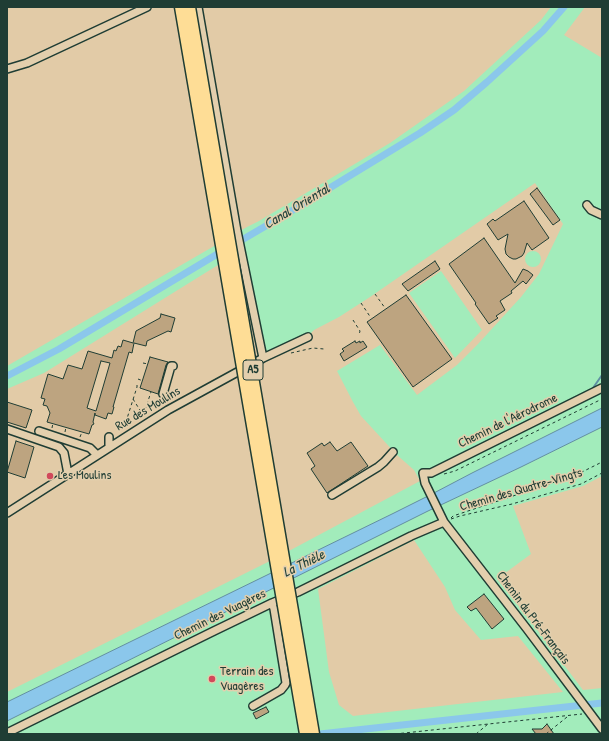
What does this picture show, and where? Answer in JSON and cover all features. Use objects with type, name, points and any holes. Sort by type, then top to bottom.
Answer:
[{"type":"highway","name":"A5","points":[[180,7],[305,734]]},
{"type":"highway","name":"A5","points":[[190,7],[314,734]]},
{"type":"street","points":[[7,69],[33,60],[147,7]]},
{"type":"street","points":[[198,7],[237,230],[263,358]]},
{"type":"street","points":[[587,205],[591,210],[602,215]]},
{"type":"street","name":"Rue des Moulins","points":[[7,512],[168,410],[263,358],[308,337]]},
{"type":"street","points":[[163,394],[171,366],[173,366]]},
{"type":"street","name":"Chemin de l'Aérodrome","points":[[423,474],[431,473],[602,388]]},
{"type":"street","points":[[7,429],[59,446],[64,453],[68,474]]},
{"type":"street","points":[[39,431],[90,448],[96,455]]},
{"type":"street","points":[[109,437],[109,447]]},
{"type":"street","points":[[332,495],[378,467],[394,452]]},
{"type":"street","name":"Chemin du Pré-Français","points":[[423,474],[425,484],[445,519],[602,729]]},
{"type":"street","name":"Chemin des Vuagères","points":[[7,733],[445,519]]},
{"type":"street","points":[[253,706],[281,690],[285,685],[285,677],[272,603]]},
{"type":"path","points":[[375,294],[385,308]]},
{"type":"path","points":[[361,303],[371,318]]},
{"type":"path","points":[[353,320],[360,331],[359,335]]},
{"type":"path","points":[[288,353],[313,348],[324,349]]},
{"type":"path","points":[[143,363],[148,364]]},
{"type":"path","points":[[138,379],[143,380]]},
{"type":"path","points":[[124,428],[137,384]]},
{"type":"path","points":[[133,398],[143,416],[151,392]]},
{"type":"path","points":[[440,476],[455,471],[602,399]]},
{"type":"path","points":[[52,427],[54,423]]},
{"type":"path","points":[[65,431],[66,427]]},
{"type":"path","points":[[80,436],[82,432]]},
{"type":"path","points":[[445,519],[576,475],[602,462]]},
{"type":"path","name":"Chemin des Quatre-Vingts","points":[[445,519],[512,504],[581,484],[602,473]]},
{"type":"path","points":[[395,734],[590,714]]},
{"type":"path","points":[[546,734],[568,716]]},
{"type":"path","points":[[476,734],[489,724]]},
{"type":"green space","points":[[551,7],[585,7],[564,35],[602,58],[602,408],[394,513],[7,702],[7,692],[272,560],[420,481],[414,470],[397,455],[361,416],[337,371],[380,345],[417,395],[457,365],[521,297],[539,274],[563,224],[535,183],[370,297],[339,317],[314,330],[308,337],[263,358],[241,252],[44,373],[7,389],[7,366],[259,221],[390,143],[464,91],[541,20]]},
{"type":"green space","points":[[533,251],[539,253],[541,259],[539,265],[533,267],[527,265],[525,259],[527,253]]},
{"type":"green space","points":[[441,271],[482,330],[455,358],[409,293]]},
{"type":"green space","points":[[602,427],[602,476],[583,486],[513,506],[531,554],[497,579],[583,690],[602,688],[602,734],[7,734],[7,721],[428,511]],"holes":[[[414,540],[445,587],[455,610],[481,640],[518,636],[563,692],[353,716],[339,705],[329,672],[318,589]]]},
{"type":"water","name":"La Thièle","points":[[602,408],[602,427],[428,511],[7,721],[7,702],[394,513]]},
{"type":"building","points":[[537,188],[560,220],[553,225],[530,194]]},
{"type":"building","points":[[524,201],[549,238],[532,250],[527,243],[522,256],[513,259],[506,254],[505,249],[508,234],[498,240],[487,224],[493,219],[495,221]]},
{"type":"building","points":[[484,238],[515,283],[523,269],[533,275],[526,284],[523,281],[511,291],[512,293],[500,301],[505,310],[496,316],[498,318],[489,324],[449,264]]},
{"type":"building","points":[[435,261],[440,269],[408,291],[402,284]]},
{"type":"building","points":[[406,295],[452,359],[413,387],[367,322]]},
{"type":"building","points":[[161,314],[175,318],[171,332],[168,331],[147,341],[146,346],[134,343],[132,353],[129,352],[112,414],[108,413],[106,419],[95,415],[95,413],[94,424],[92,425],[89,434],[47,422],[50,413],[47,406],[43,405],[45,399],[41,398],[48,374],[63,379],[68,365],[82,369],[88,351],[112,358],[114,350],[116,351],[118,346],[121,347],[123,340],[133,343],[136,331],[160,318]],"holes":[[[101,361],[110,363],[96,411],[87,408]]]},
{"type":"building","points":[[355,341],[356,343],[360,341],[360,343],[363,341],[367,347],[344,361],[340,354],[344,351],[342,349]]},
{"type":"building","points":[[150,357],[168,362],[158,394],[140,388]]},
{"type":"building","points":[[7,402],[32,410],[26,428],[7,422]]},
{"type":"building","points":[[16,441],[34,447],[25,478],[7,472]]},
{"type":"building","points":[[330,442],[337,451],[351,442],[368,466],[327,493],[311,469],[315,466],[307,453],[322,443],[324,446]]},
{"type":"building","points":[[484,594],[504,619],[492,629],[476,608],[471,611],[467,607]]},
{"type":"building","points":[[266,707],[269,712],[256,719],[253,713]]},
{"type":"building","points":[[547,724],[554,734],[536,734],[532,729],[542,729]]},
{"type":"waterway","name":"Canal Oriental","points":[[235,244],[420,133],[454,110],[543,31],[564,7]]},
{"type":"waterway","name":"Canal Oriental","points":[[7,376],[59,349],[224,250]]},
{"type":"waterway","points":[[593,388],[602,375]]},
{"type":"waterway","points":[[320,734],[602,703]]},
{"type":"place","name":"Les Moulins","points":[[50,476]]},
{"type":"place","name":"Terrain des Vuagères","points":[[212,679]]}]
